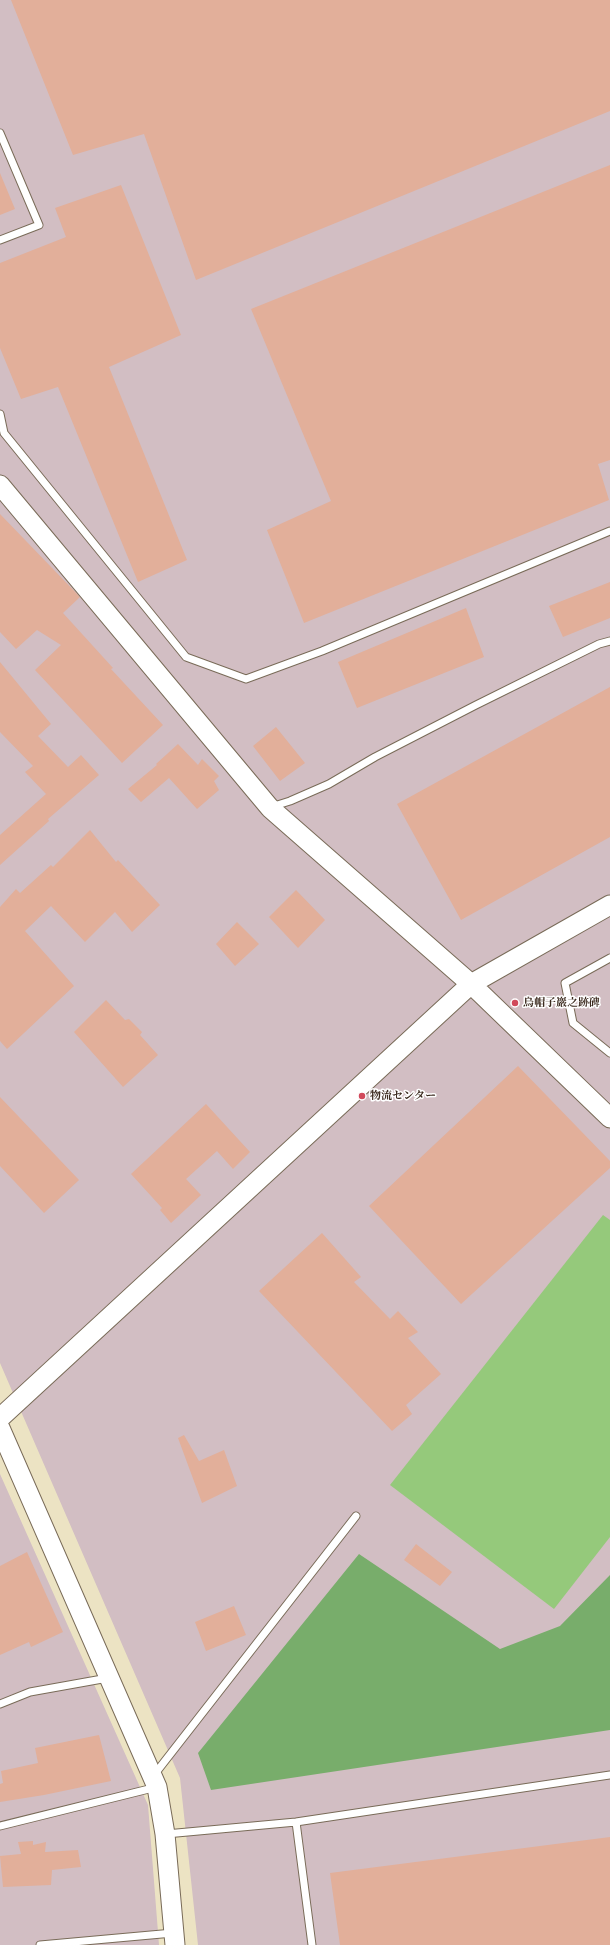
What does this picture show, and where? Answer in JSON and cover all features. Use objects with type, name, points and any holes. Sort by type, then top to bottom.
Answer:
[{"type":"street","points":[[0,484],[270,808],[470,984],[610,1118]]},
{"type":"street","points":[[0,1418],[470,984],[610,905]]},
{"type":"street","points":[[0,1428],[155,1781],[165,1834],[174,1939]]},
{"type":"lane","points":[[0,133],[38,225],[0,240]]},
{"type":"lane","points":[[0,414],[4,433],[186,657],[246,679],[322,651],[610,532]]},
{"type":"lane","points":[[270,808],[290,802],[329,784],[375,756],[599,644],[610,641]]},
{"type":"lane","points":[[610,958],[566,983],[573,1023],[610,1053]]},
{"type":"lane","points":[[0,1826],[155,1781],[356,1516]]},
{"type":"lane","points":[[0,1704],[30,1692],[110,1678]]},
{"type":"lane","points":[[165,1834],[296,1822],[610,1775]]},
{"type":"lane","points":[[296,1822],[312,1945]]},
{"type":"lane","points":[[40,1945],[174,1939]]},
{"type":"shaded area","points":[[0,0],[610,0],[610,1945],[198,1945],[180,1778],[0,1363]]},
{"type":"shaded area","points":[[0,1474],[148,1805],[159,1945],[0,1945]]},
{"type":"green space","points":[[603,1215],[610,1220],[610,1537],[554,1609],[390,1485]]},
{"type":"green space","points":[[359,1554],[500,1649],[560,1626],[610,1575],[610,1730],[211,1790],[198,1753]]},
{"type":"building","points":[[11,0],[610,0],[610,111],[196,280],[144,134],[73,155]]},
{"type":"building","points":[[610,165],[610,460],[598,464],[609,500],[304,623],[267,530],[331,501],[251,309]]},
{"type":"building","points":[[0,173],[15,209],[0,215]]},
{"type":"building","points":[[121,185],[181,335],[109,367],[187,560],[138,582],[58,387],[21,399],[0,348],[0,263],[66,237],[55,208]]},
{"type":"building","points":[[0,514],[80,597],[63,613],[113,668],[111,669],[163,725],[122,763],[35,670],[61,645],[37,630],[16,649],[0,632]]},
{"type":"building","points":[[610,582],[610,618],[563,637],[549,606]]},
{"type":"building","points":[[466,608],[484,657],[357,708],[338,662]]},
{"type":"building","points":[[0,662],[51,724],[38,736],[68,767],[81,755],[99,775],[48,819],[49,821],[0,865],[0,835],[46,794],[25,772],[33,766],[0,732]]},
{"type":"building","points":[[610,687],[610,837],[461,920],[397,804]]},
{"type":"building","points":[[276,727],[305,763],[280,781],[253,746]]},
{"type":"building","points":[[178,744],[198,765],[202,759],[219,776],[214,781],[219,790],[197,809],[169,778],[141,802],[128,789],[157,765],[156,764]]},
{"type":"building","points":[[90,830],[116,862],[118,860],[160,905],[132,932],[115,912],[85,942],[51,906],[25,931],[74,986],[7,1049],[0,1041],[0,907],[16,889],[20,893],[51,865],[53,867]]},
{"type":"building","points":[[296,890],[325,920],[298,948],[269,917]]},
{"type":"building","points":[[237,922],[259,944],[235,966],[216,944]]},
{"type":"building","points":[[106,1000],[125,1020],[129,1019],[142,1032],[140,1035],[158,1055],[123,1087],[74,1032]]},
{"type":"building","points":[[518,1066],[610,1161],[610,1168],[461,1304],[369,1206]]},
{"type":"building","points":[[0,1097],[79,1180],[44,1213],[0,1166]]},
{"type":"building","points":[[206,1104],[250,1152],[233,1169],[217,1151],[186,1179],[201,1195],[171,1223],[160,1210],[162,1208],[131,1174]]},
{"type":"building","points":[[322,1233],[361,1277],[354,1282],[390,1319],[398,1311],[418,1332],[408,1338],[441,1374],[406,1405],[412,1414],[392,1431],[259,1291]]},
{"type":"building","points":[[184,1435],[199,1461],[224,1450],[237,1486],[202,1503],[178,1438]]},
{"type":"building","points":[[416,1544],[452,1572],[440,1586],[404,1560]]},
{"type":"building","points":[[27,1552],[63,1632],[31,1647],[29,1642],[0,1655],[0,1566]]},
{"type":"building","points":[[234,1606],[246,1635],[206,1651],[195,1622]]},
{"type":"building","points":[[99,1735],[111,1781],[44,1795],[0,1802],[0,1784],[3,1783],[1,1771],[38,1763],[35,1748]]},
{"type":"building","points":[[610,1837],[610,1945],[340,1945],[330,1873]]},
{"type":"building","points":[[33,1841],[33,1845],[46,1842],[45,1852],[78,1850],[81,1867],[52,1870],[51,1885],[3,1887],[0,1856],[21,1854],[18,1842]]},
{"type":"place","name":"烏帽子巖之跡碑","points":[[515,1003]]},
{"type":"place","name":"物流センター","points":[[362,1096]]}]
